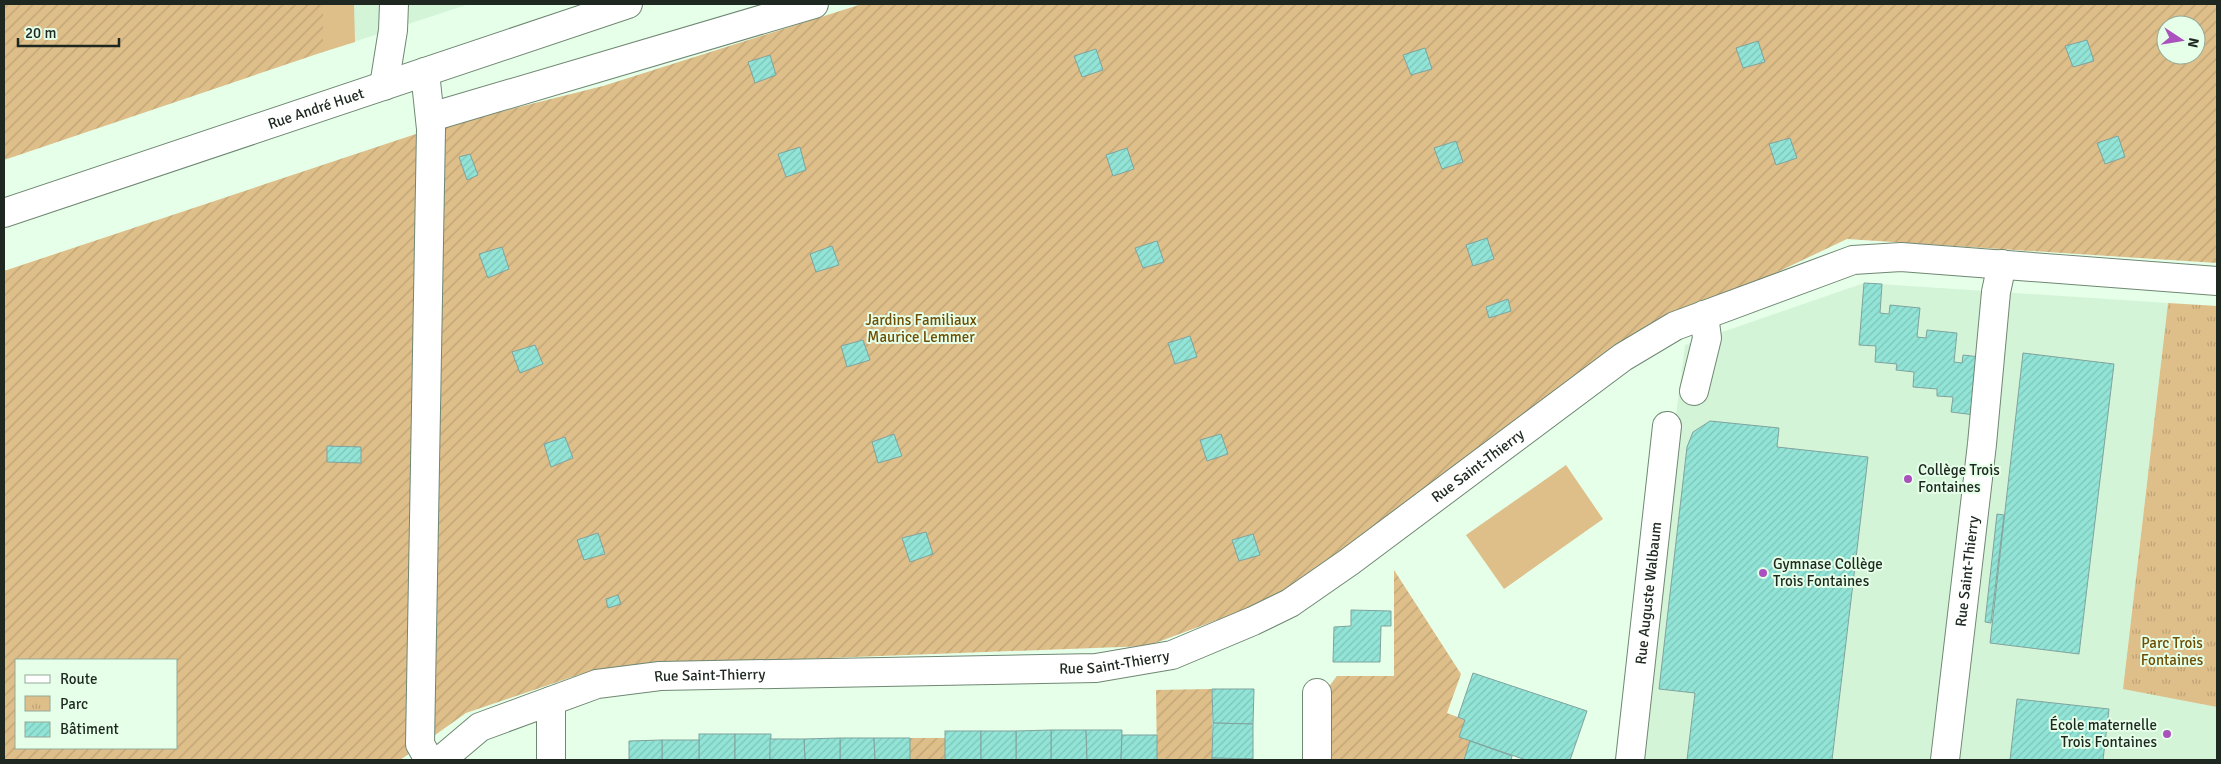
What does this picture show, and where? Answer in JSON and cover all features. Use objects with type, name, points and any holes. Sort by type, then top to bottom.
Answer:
[{"type":"street","points":[[384,86],[393,30],[394,4]]},
{"type":"street","name":"Rue André Huet","points":[[4,213],[628,4]]},
{"type":"street","points":[[430,117],[814,4]]},
{"type":"street","points":[[425,72],[430,117],[420,744],[429,760]]},
{"type":"street","name":"Rue Saint-Thierry","points":[[441,760],[480,728],[597,684],[660,676],[1096,668],[1172,655],[1253,621],[1290,603],[1349,562],[1623,358],[1675,326],[1853,260],[1901,257],[2217,281]]},
{"type":"street","name":"Rue Saint-Thierry","points":[[1945,760],[1982,444],[1996,292],[2002,264]]},
{"type":"street","points":[[1694,391],[1707,338],[1704,315]]},
{"type":"street","name":"Rue Auguste Walbaum","points":[[1630,760],[1667,426]]},
{"type":"street","points":[[1317,693],[1317,760]]},
{"type":"street","points":[[551,701],[551,760]]},
{"type":"shaded area","points":[[323,4],[469,4],[323,52]]},
{"type":"shaded area","name":"Collège Trois Fontaines","points":[[1864,283],[2168,303],[2123,688],[2217,707],[2217,760],[1646,760],[1634,744],[1685,345]]},
{"type":"green space","points":[[4,4],[323,4],[323,52],[4,160]]},
{"type":"green space","points":[[323,4],[354,4],[355,42],[323,52]]},
{"type":"green space","name":"Jardins Familiaux Maurice Lemmer","points":[[862,4],[2217,4],[2217,263],[1847,239],[1626,344],[1316,572],[1255,606],[1147,646],[693,663],[581,674],[466,713],[400,760],[4,760],[4,271],[431,129],[603,86]]},
{"type":"green space","name":"Parc Trois Fontaines","points":[[2168,303],[2217,306],[2217,707],[2123,689]]},
{"type":"green space","points":[[1566,465],[1603,519],[1504,589],[1466,535]]},
{"type":"green space","points":[[1394,570],[1461,674],[1447,713],[1465,720],[1459,737],[1470,741],[1464,760],[1327,760],[1327,689],[1337,676],[1394,676]]},
{"type":"green space","points":[[1212,689],[1212,760],[1157,760],[1156,690]]},
{"type":"green space","points":[[910,738],[945,738],[945,760],[910,760]]},
{"type":"building","points":[[2087,40],[2094,61],[2073,67],[2065,46]]},
{"type":"building","points":[[1758,41],[1765,62],[1743,68],[1736,48]]},
{"type":"building","points":[[1425,48],[1432,69],[1411,75],[1403,55]]},
{"type":"building","points":[[1096,49],[1103,70],[1082,77],[1074,56]]},
{"type":"building","points":[[770,55],[776,75],[755,83],[748,62]]},
{"type":"building","points":[[2118,136],[2125,157],[2105,164],[2097,143]]},
{"type":"building","points":[[1790,138],[1797,158],[1776,165],[1769,144]]},
{"type":"building","points":[[1456,141],[1463,162],[1442,169],[1434,148]]},
{"type":"building","points":[[800,147],[806,170],[786,177],[778,154]]},
{"type":"building","points":[[1127,148],[1134,169],[1113,176],[1106,155]]},
{"type":"building","points":[[470,154],[478,175],[467,180],[459,157]]},
{"type":"building","points":[[1487,238],[1494,259],[1473,266],[1466,245]]},
{"type":"building","points":[[1157,241],[1164,262],[1143,268],[1135,248]]},
{"type":"building","points":[[832,246],[839,265],[816,272],[810,254]]},
{"type":"building","points":[[502,247],[509,269],[488,278],[479,254]]},
{"type":"building","points":[[1864,283],[1882,284],[1880,313],[1889,314],[1890,305],[1920,308],[1917,337],[1926,338],[1927,330],[1957,333],[1954,362],[1962,363],[1963,355],[1980,357],[1975,415],[1951,412],[1953,397],[1937,396],[1937,389],[1913,387],[1914,372],[1896,370],[1897,364],[1875,362],[1876,346],[1859,345]]},
{"type":"building","points":[[1508,299],[1511,311],[1489,318],[1486,307]]},
{"type":"building","points":[[1190,336],[1197,357],[1175,364],[1168,343]]},
{"type":"building","points":[[863,340],[870,360],[847,367],[841,346]]},
{"type":"building","points":[[535,345],[543,364],[520,373],[512,352]]},
{"type":"building","points":[[2023,353],[2114,364],[2079,654],[1990,643]]},
{"type":"building","name":"Gymnase Collège Trois Fontaines","points":[[1710,421],[1779,428],[1777,447],[1868,457],[1832,760],[1687,760],[1695,693],[1659,689],[1687,447],[1693,432]]},
{"type":"building","points":[[894,434],[902,456],[878,463],[872,442]]},
{"type":"building","points":[[1221,434],[1228,454],[1207,461],[1200,440]]},
{"type":"building","points":[[565,437],[573,458],[551,467],[544,444]]},
{"type":"building","points":[[327,446],[361,447],[361,463],[327,462]]},
{"type":"building","points":[[1997,514],[2004,515],[1991,623],[1985,622]]},
{"type":"building","points":[[926,532],[933,554],[910,562],[902,538]]},
{"type":"building","points":[[598,533],[605,554],[584,560],[577,540]]},
{"type":"building","points":[[1253,534],[1260,555],[1239,561],[1232,540]]},
{"type":"building","points":[[618,595],[621,604],[608,608],[606,599]]},
{"type":"building","points":[[1351,610],[1391,611],[1391,626],[1381,626],[1380,662],[1333,662],[1334,627],[1351,626]]},
{"type":"building","points":[[1473,673],[1587,711],[1570,760],[1526,760],[1459,737],[1465,720],[1458,717]]},
{"type":"building","points":[[1212,689],[1254,689],[1253,724],[1213,723]]},
{"type":"building","points":[[2017,699],[2109,709],[2103,760],[2010,760]]},
{"type":"building","points":[[1213,723],[1253,724],[1253,759],[1212,758]]},
{"type":"building","points":[[1051,730],[1086,730],[1087,760],[1051,760]]},
{"type":"building","points":[[1051,730],[1051,760],[1016,760],[1016,731]]},
{"type":"building","points":[[1086,730],[1122,730],[1121,760],[1087,760]]},
{"type":"building","points":[[945,731],[981,731],[981,760],[945,760]]},
{"type":"building","points":[[981,731],[1016,731],[1016,760],[981,760]]},
{"type":"building","points":[[699,734],[735,734],[735,760],[699,760]]},
{"type":"building","points":[[735,734],[771,734],[770,760],[735,760]]},
{"type":"building","points":[[1122,735],[1157,735],[1157,760],[1121,760]]},
{"type":"building","points":[[840,738],[874,738],[875,760],[840,760]]},
{"type":"building","points":[[840,738],[840,760],[805,760],[804,739]]},
{"type":"building","points":[[874,738],[910,738],[910,760],[875,760]]},
{"type":"building","points":[[770,739],[804,739],[805,760],[770,760]]},
{"type":"building","points":[[662,740],[699,740],[699,760],[662,760]]},
{"type":"building","points":[[662,740],[662,760],[629,760],[629,741]]},
{"type":"building","points":[[1470,741],[1512,756],[1511,760],[1464,760]]},
{"type":"building","points":[[1212,758],[1253,759],[1253,760],[1212,760]]},
{"type":"place","name":"Collège Trois Fontaines","points":[[1908,479]]},
{"type":"place","name":"Gymnase Collège Trois Fontaines","points":[[1763,573]]},
{"type":"place","name":"École maternelle Trois Fontaines","points":[[2167,734]]}]
